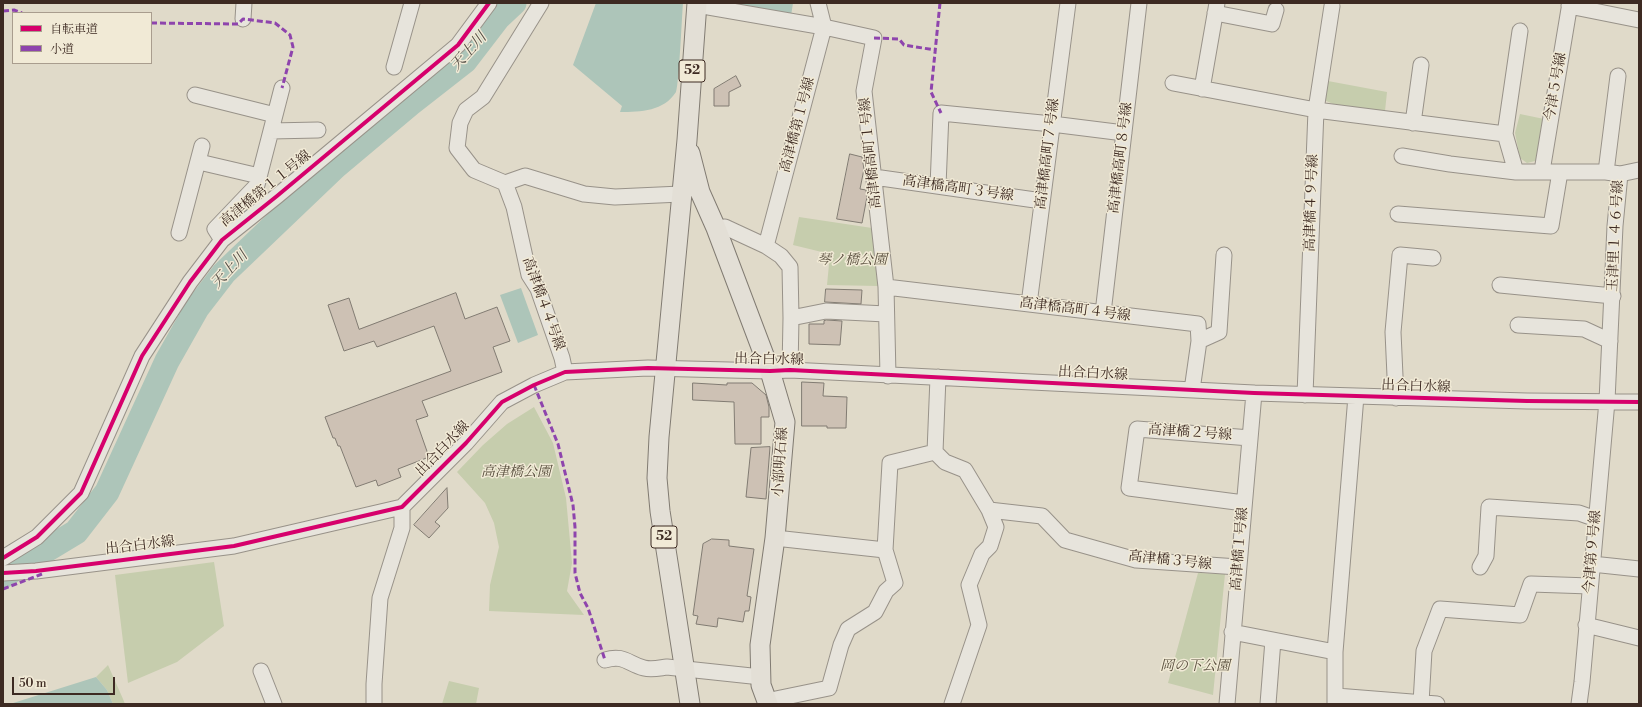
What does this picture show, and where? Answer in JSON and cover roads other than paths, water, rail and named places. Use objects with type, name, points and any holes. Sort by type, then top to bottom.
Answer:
[{"type":"main road","name":"小部明石線","points":[[690,704],[666,556],[657,478],[665,368],[687,140],[697,4]]},
{"type":"main road","name":"小部明石線","points":[[687,140],[700,192],[716,228],[770,371],[785,422],[775,538],[760,645],[761,686],[767,702]]},
{"type":"street","points":[[243,19],[244,3]]},
{"type":"street","points":[[394,67],[412,3]]},
{"type":"street","name":"高津橋第１１号線","points":[[3,558],[37,537],[81,494],[142,356],[190,282],[222,240],[458,45],[488,3]]},
{"type":"street","points":[[541,3],[483,97],[466,110],[460,123],[457,148],[474,170],[505,183],[525,176],[584,194],[615,197],[682,194]]},
{"type":"street","name":"高津橋第１号線","points":[[766,246],[824,27],[818,3]]},
{"type":"street","name":"高津橋高町７号線","points":[[1029,304],[1068,3]]},
{"type":"street","name":"高津橋高町８号線","points":[[1103,313],[1139,3]]},
{"type":"street","name":"高津橋高町１号線","points":[[697,4],[824,27],[874,38],[864,91],[886,287],[888,376]]},
{"type":"street","points":[[1570,5],[1639,20]]},
{"type":"street","name":"今津５号線","points":[[1542,171],[1570,5]]},
{"type":"street","name":"高津橋４９号線","points":[[1305,395],[1316,110],[1332,6]]},
{"type":"street","points":[[1202,89],[1216,8],[1272,24],[1276,10]]},
{"type":"street","points":[[1516,172],[1506,134],[1520,31]]},
{"type":"street","points":[[1413,123],[1421,65]]},
{"type":"street","points":[[1618,76],[1613,173],[1639,170]]},
{"type":"street","points":[[1173,84],[1316,110],[1506,134]]},
{"type":"street","points":[[222,240],[215,229],[257,185],[282,88]]},
{"type":"street","points":[[195,95],[275,115]]},
{"type":"street","points":[[938,186],[941,113],[1124,133]]},
{"type":"street","points":[[271,131],[318,130]]},
{"type":"street","points":[[179,233],[202,146]]},
{"type":"street","name":"玉津里１４６号線","points":[[1402,156],[1450,164],[1516,172],[1542,171],[1613,173],[1615,226],[1607,401]]},
{"type":"street","points":[[199,162],[259,176]]},
{"type":"street","points":[[1398,214],[1551,226],[1560,172]]},
{"type":"street","name":"高津橋高町３号線","points":[[874,177],[1042,201]]},
{"type":"street","name":"高津橋４４号線","points":[[505,183],[514,207],[529,275],[538,289],[562,358],[565,372]]},
{"type":"street","points":[[716,228],[725,228],[766,246],[781,256],[790,267],[792,318],[790,370]]},
{"type":"street","points":[[1199,341],[1219,332],[1224,255]]},
{"type":"street","points":[[1396,398],[1393,332],[1400,255],[1433,258]]},
{"type":"street","points":[[1500,285],[1613,296]]},
{"type":"street","name":"高津橋高町４号線","points":[[886,287],[1198,324],[1199,341],[1192,390]]},
{"type":"street","points":[[792,318],[826,311],[886,314]]},
{"type":"street","points":[[1518,325],[1584,329],[1610,340]]},
{"type":"street","name":"出合白水線","points":[[3,573],[36,571],[234,546],[402,507],[466,443],[502,402],[534,385],[565,372],[648,368],[770,371],[790,370],[1254,394],[1527,401],[1639,402]]},
{"type":"street","points":[[938,377],[935,452],[945,462],[965,470],[989,510],[996,527],[990,546],[982,554],[970,585],[979,625],[952,704]]},
{"type":"street","name":"高津橋１号線","points":[[1227,704],[1232,632],[1254,394]]},
{"type":"street","points":[[1356,396],[1335,652],[1335,700],[1437,704]]},
{"type":"street","name":"今津第９号線","points":[[1579,704],[1607,401]]},
{"type":"street","name":"高津橋２号線","points":[[1244,504],[1130,488],[1137,429],[1250,438]]},
{"type":"street","points":[[767,702],[829,688],[841,645],[848,629],[875,612],[886,591],[895,583],[885,550],[890,463],[935,452]]},
{"type":"street","points":[[374,704],[380,598],[402,528],[402,507]]},
{"type":"street","points":[[1480,567],[1486,556],[1489,507],[1579,513],[1596,520]]},
{"type":"street","name":"高津橋３号線","points":[[989,510],[1042,516],[1065,540],[1136,560],[1238,567]]},
{"type":"street","points":[[775,538],[885,550]]},
{"type":"street","points":[[1592,564],[1639,569]]},
{"type":"street","points":[[1421,703],[1424,651],[1440,609],[1520,615],[1531,584],[1590,586]]},
{"type":"street","points":[[1586,626],[1639,638]]},
{"type":"street","points":[[1232,632],[1335,652]]},
{"type":"street","points":[[1268,704],[1273,640]]},
{"type":"street","points":[[606,660],[615,657],[644,668],[654,669],[666,667],[761,677]]},
{"type":"street","points":[[261,671],[274,704]]},
{"type":"waterway","name":"天上川","points":[[3,576],[76,532],[107,492],[167,361],[197,308],[224,273],[335,167],[410,104],[465,61],[498,18],[514,3]]},
{"type":"park label","name":"琴ノ橋公園","points":[[852,261]]},
{"type":"park label","name":"高津橋公園","points":[[516,473]]},
{"type":"park label","name":"岡の下公園","points":[[1195,667]]}]
